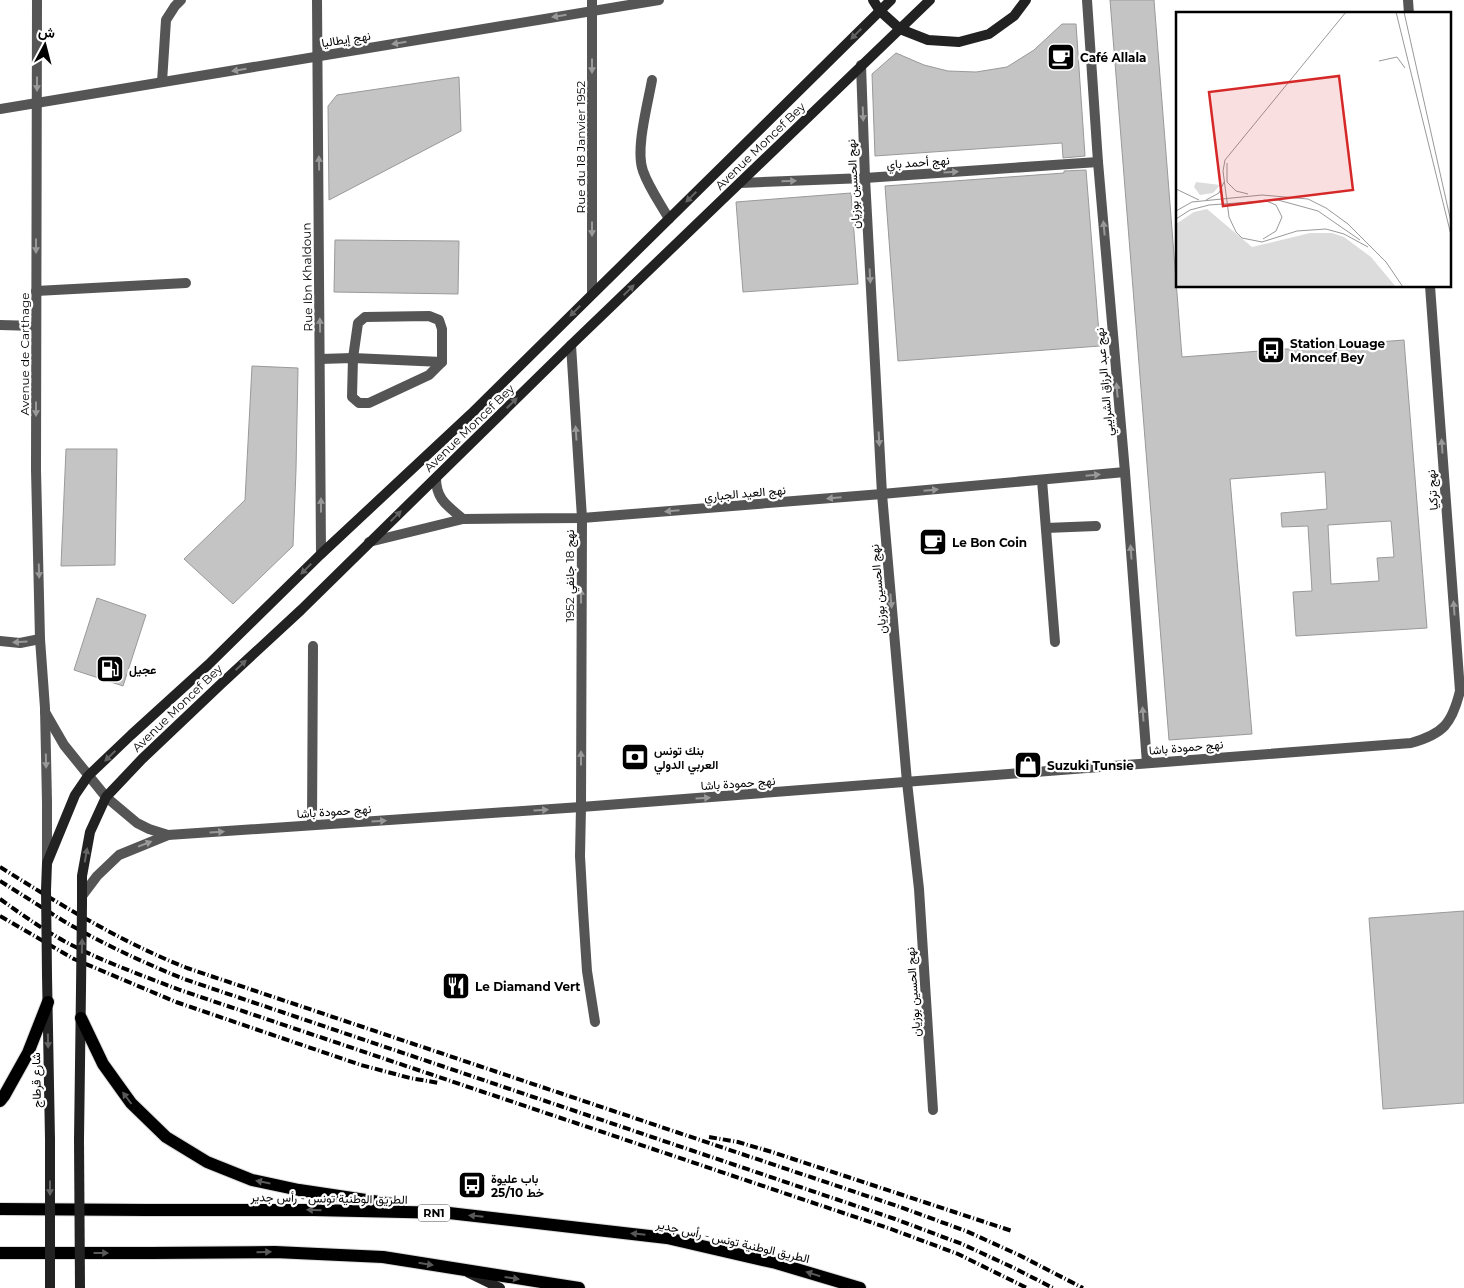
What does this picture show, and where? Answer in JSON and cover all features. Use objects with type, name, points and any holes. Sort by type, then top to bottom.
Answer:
[{"type":"main road","points":[[873,0],[880,11],[900,29],[928,40],[959,42],[989,34],[1014,16],[1026,0]]},
{"type":"main road","name":"Avenue Moncef Bey","points":[[47,867],[75,795],[88,776],[208,665],[321,554],[471,414],[891,0]]},
{"type":"main road","name":"Avenue Moncef Bey","points":[[80,1288],[79,1140],[82,876],[90,832],[106,797],[142,759],[301,610],[571,345],[930,0]]},
{"type":"main road","name":"شارع قرطاج","points":[[47,867],[50,1288]]},
{"type":"main road","points":[[0,1100],[28,1053],[48,1002]]},
{"type":"main road","points":[[81,1018],[103,1064],[131,1103],[166,1137],[207,1162],[252,1180],[299,1190],[449,1213]]},
{"type":"main road","name":"الطريق الوطنية تونس - رأس جدير","points":[[0,1209],[314,1210],[449,1213],[667,1238],[776,1263],[860,1288]]},
{"type":"main road","points":[[0,1253],[151,1254],[275,1252],[383,1257],[579,1288]]},
{"type":"main road","points":[[463,1270],[500,1288]]},
{"type":"street","name":"Avenue de Carthage","points":[[37,0],[36,470],[40,639],[44,710]]},
{"type":"street","points":[[162,82],[166,20],[181,0]]},
{"type":"street","name":"Rue Ibn Khaldoun","points":[[317,0],[321,554]]},
{"type":"street","name":"Rue du 18 Janvier 1952","points":[[592,0],[592,294]]},
{"type":"street","name":"نهج إيطاليا","points":[[0,109],[659,0]]},
{"type":"street","name":"نهج عبد الرزاق الشرايبي","points":[[1087,0],[1098,162],[1146,763]]},
{"type":"street","name":"نهج الحسين بوزيان","points":[[861,65],[865,178],[882,494],[907,782],[919,889],[933,1110]]},
{"type":"street","points":[[652,80],[642,134],[642,162],[643,170],[668,219]]},
{"type":"street","name":"نهج أحمد باي","points":[[740,183],[865,178],[1098,162]]},
{"type":"street","points":[[36,291],[186,283]]},
{"type":"street","name":"نهج تركيا","points":[[1430,288],[1460,691]]},
{"type":"street","points":[[429,316],[439,320],[442,329],[442,362],[429,375],[369,403],[359,403],[352,397],[353,358],[358,323],[365,317],[429,316]]},
{"type":"street","points":[[0,325],[36,326]]},
{"type":"street","name":"نهج 18 جانفي 1952","points":[[571,345],[582,518],[580,856],[587,971],[595,1022]]},
{"type":"street","points":[[320,359],[353,358],[442,362]]},
{"type":"street","name":"نهج العيد الجباري","points":[[369,542],[463,519],[582,518],[1124,472]]},
{"type":"street","points":[[436,478],[437,493],[463,519]]},
{"type":"street","points":[[1042,480],[1055,642]]},
{"type":"street","points":[[1046,528],[1096,526]]},
{"type":"street","points":[[0,641],[20,643],[40,639]]},
{"type":"street","points":[[312,825],[313,646]]},
{"type":"street","name":"نهج حمودة باشا","points":[[44,710],[64,745],[106,797],[137,824],[168,835],[581,807],[1411,743],[1428,738],[1450,720],[1456,709],[1460,691]]},
{"type":"street","name":"شارع قرطاج","points":[[44,710],[47,867]]},
{"type":"street","points":[[82,900],[97,876],[119,855],[168,835]]},
{"type":"building","points":[[1110,0],[1154,0],[1182,357],[1404,340],[1427,628],[1296,636],[1293,592],[1312,591],[1308,526],[1282,527],[1281,513],[1327,509],[1325,472],[1230,479],[1252,734],[1169,740]],"holes":[[[1391,521],[1394,557],[1377,558],[1379,581],[1331,584],[1328,525]]]},
{"type":"building","points":[[1062,24],[1076,24],[1085,156],[1063,158],[1062,143],[875,156],[872,74],[896,53],[924,65],[948,71],[976,72],[1007,67],[1034,50]]},
{"type":"building","points":[[459,77],[461,131],[329,200],[328,106],[337,95]]},
{"type":"building","points":[[1086,170],[1100,346],[898,361],[885,186]]},
{"type":"building","points":[[851,193],[858,284],[743,292],[736,202]]},
{"type":"building","points":[[335,240],[459,241],[458,294],[334,292]]},
{"type":"building","points":[[252,366],[298,368],[293,546],[233,604],[184,559],[245,500]]},
{"type":"building","points":[[66,449],[117,449],[115,565],[61,566]]},
{"type":"building","points":[[97,598],[146,615],[123,686],[74,670]]},
{"type":"building","points":[[1464,911],[1464,1103],[1383,1109],[1369,918]]},
{"type":"railway","points":[[0,867],[115,935],[187,968],[900,1207],[966,1231],[1019,1255],[1083,1288]]},
{"type":"railway","points":[[0,881],[92,937],[184,979],[895,1219],[962,1244],[1053,1288]]},
{"type":"railway","points":[[0,899],[64,941],[92,955],[180,990],[891,1229],[958,1254],[1027,1288]]},
{"type":"railway","points":[[0,916],[74,959],[176,1002],[361,1065],[410,1078],[439,1083]]},
{"type":"railway","points":[[709,1137],[738,1142],[772,1152],[1012,1231]]},
{"type":"place","name":"Café Allala","points":[[1061,57]]},
{"type":"place","name":"Station Louage Moncef Bey","points":[[1271,350]]},
{"type":"place","name":"Le Bon Coin","points":[[933,542]]},
{"type":"place","name":"عجيل","points":[[110,669]]},
{"type":"place","name":"بنك تونس العربي الدولي","points":[[635,757]]},
{"type":"place","name":"Suzuki Tunsie","points":[[1028,765]]},
{"type":"place","name":"Le Diamand Vert","points":[[456,986]]},
{"type":"place","name":"باب عليوة خط 25/10","points":[[472,1185]]}]
